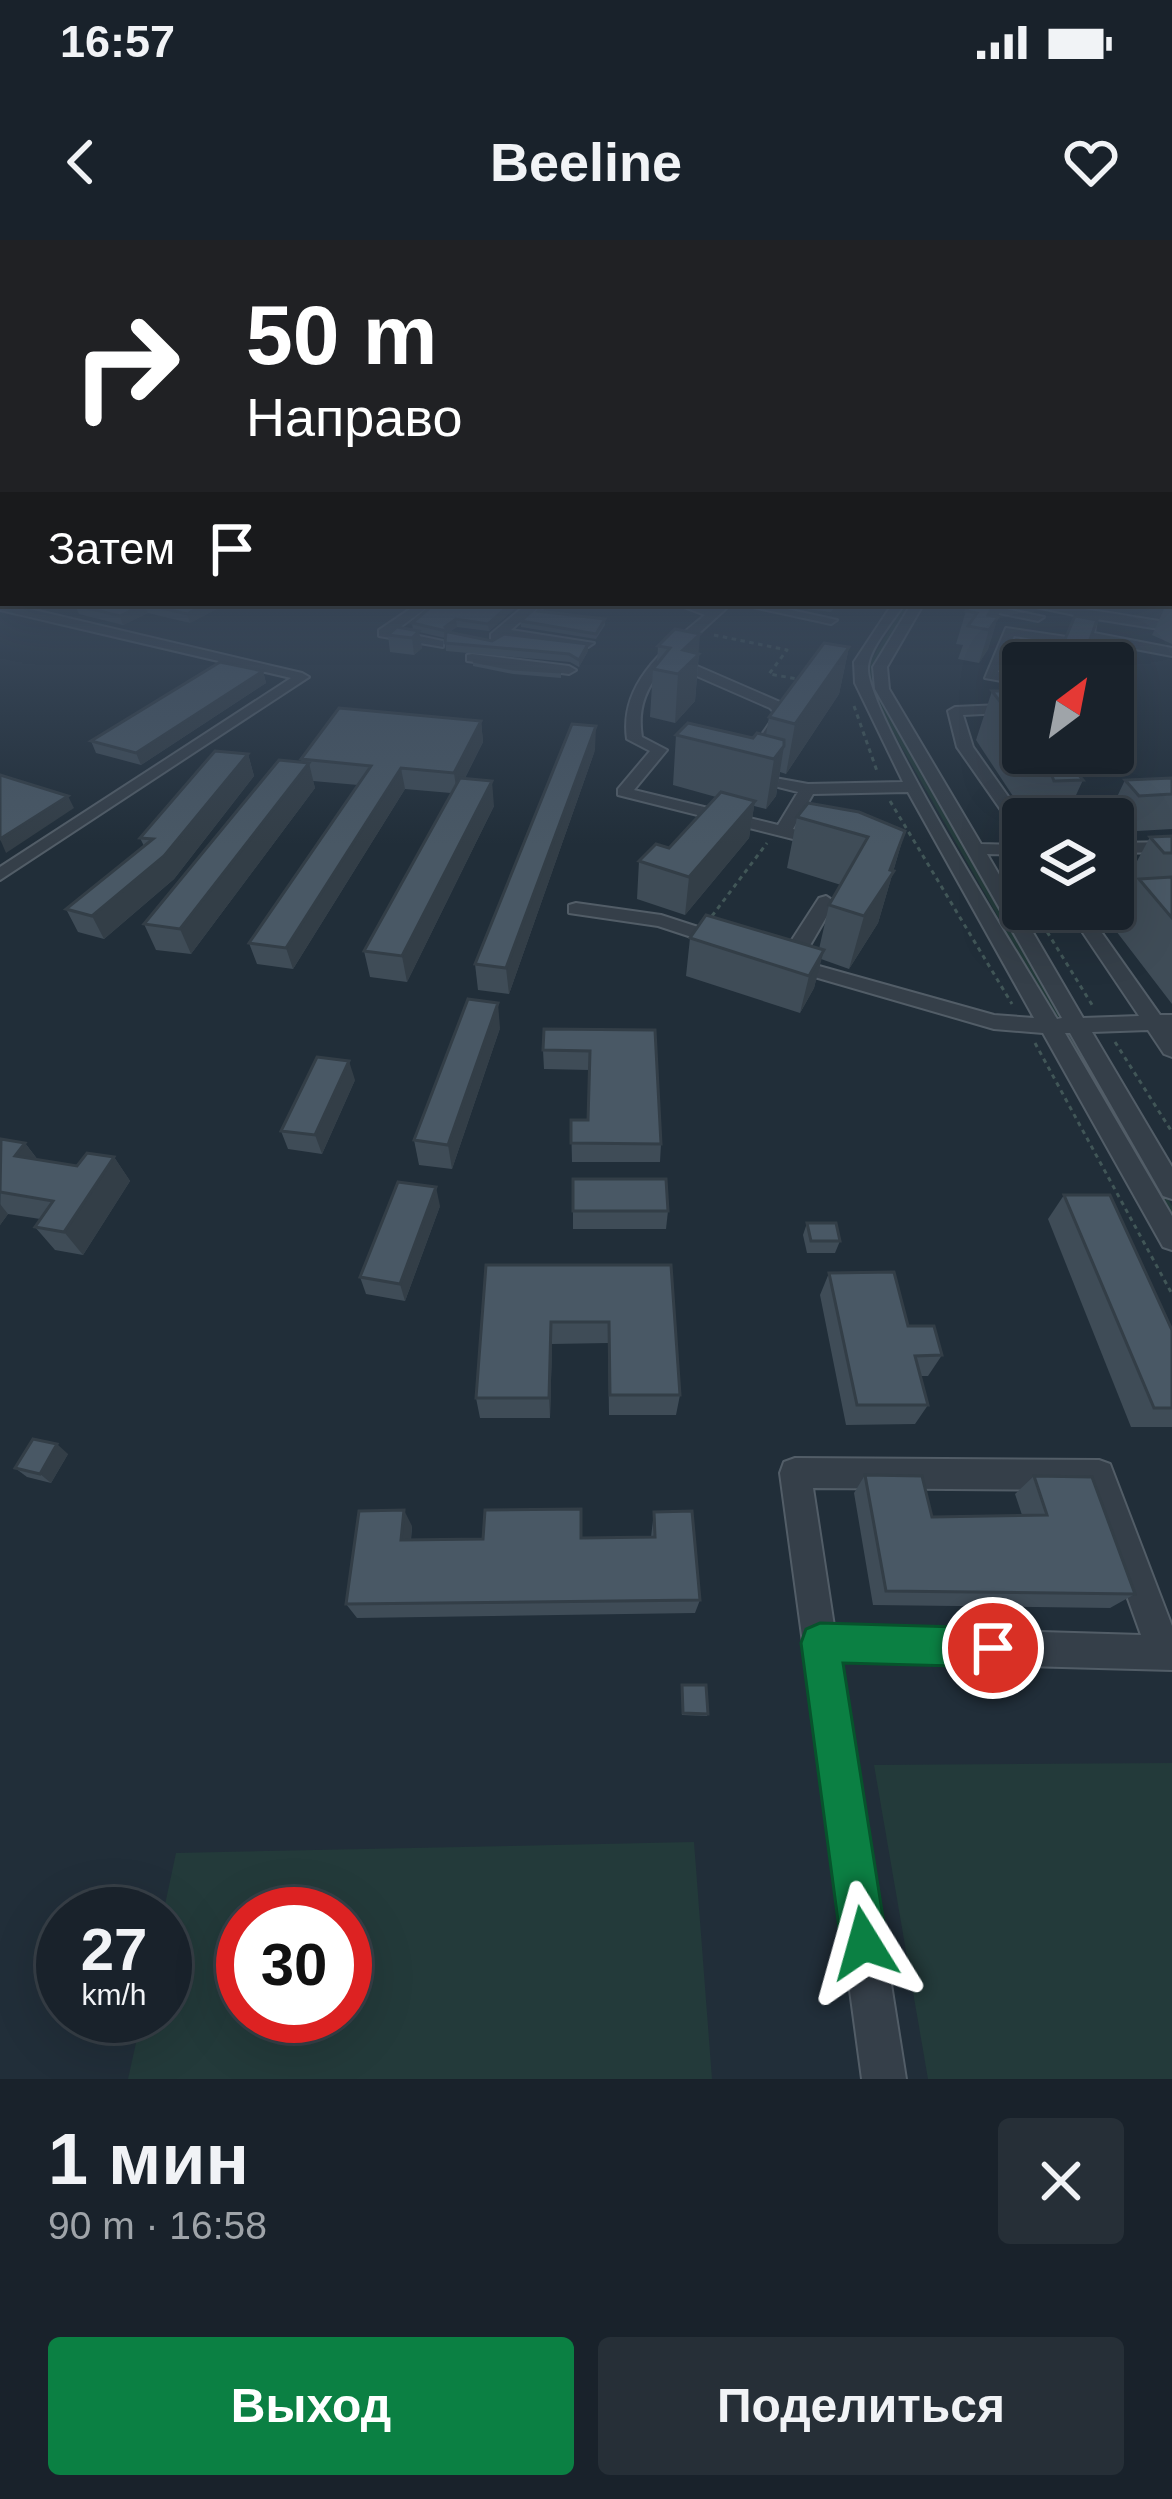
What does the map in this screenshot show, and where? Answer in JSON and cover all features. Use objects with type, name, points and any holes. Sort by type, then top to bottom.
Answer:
[{"type":"street","points":[[0,875],[302,677],[290,674]]},
{"type":"street","points":[[652,674],[640,685],[632,730],[635,739],[680,756]]},
{"type":"street","points":[[704,674],[775,705],[783,714],[762,744]]},
{"type":"street","points":[[862,674],[913,788],[1172,1239]]},
{"type":"street","points":[[881,674],[882,689],[1172,1189]]},
{"type":"street","points":[[1002,709],[955,711],[965,747],[1002,799]]},
{"type":"street","points":[[959,723],[1002,723]]},
{"type":"street","points":[[659,750],[624,792],[697,820],[779,830],[850,849]]},
{"type":"street","points":[[720,767],[745,766],[808,789],[913,788]]},
{"type":"street","points":[[779,830],[808,789]]},
{"type":"street","points":[[1134,805],[1165,804],[1172,812]]},
{"type":"street","points":[[1134,846],[1172,847]]},
{"type":"street","points":[[975,849],[1002,850]]},
{"type":"street","points":[[1134,874],[1172,872]]},
{"type":"street","points":[[772,958],[826,902]]},
{"type":"street","points":[[575,914],[661,921],[994,1022],[1052,1026],[1163,1023]]},
{"type":"street","points":[[1092,930],[1163,1023],[1172,1049]]},
{"type":"street","points":[[820,1643],[1169,1653],[1099,1475],[795,1473],[884,2079]]},
{"type":"path","points":[[769,674],[808,681]]},
{"type":"path","points":[[718,940],[710,919],[779,830]]},
{"type":"green space","points":[[869,674],[875,674],[882,702],[1002,911],[1002,924],[876,702]]},
{"type":"green space","points":[[1006,930],[1013,930],[1172,1206],[1172,1223]]},
{"type":"green space","points":[[1172,1763],[1172,2079],[928,2079],[874,1765]]},
{"type":"green space","points":[[694,1842],[712,2079],[128,2079],[136,2043],[192,2043],[192,1887],[169,1887],[176,1853]]},
{"type":"building","points":[[201,674],[259,674],[136,753],[91,741]]},
{"type":"building","points":[[801,674],[830,674],[795,724],[769,717]]},
{"type":"building","points":[[339,708],[481,721],[454,773],[401,768],[286,948],[249,943],[371,766],[301,759]]},
{"type":"building","points":[[688,723],[753,738],[757,733],[784,740],[784,746],[774,759],[676,735]]},
{"type":"building","points":[[572,724],[596,726],[506,968],[475,964]]},
{"type":"building","points":[[215,751],[248,754],[164,856],[92,916],[66,909],[153,839],[140,838]]},
{"type":"building","points":[[279,760],[309,763],[180,929],[144,924]]},
{"type":"building","points":[[1051,774],[1078,774],[1083,780],[1054,781]]},
{"type":"building","points":[[0,775],[68,796],[0,839]]},
{"type":"building","points":[[460,778],[492,781],[402,956],[364,951]]},
{"type":"building","points":[[1172,778],[1172,794],[1139,796],[1125,780]]},
{"type":"building","points":[[721,792],[755,801],[689,877],[639,861],[656,844],[669,848]]},
{"type":"building","points":[[808,803],[859,812],[905,831],[890,870],[894,871],[864,916],[829,905],[868,837],[797,817]]},
{"type":"building","points":[[1172,836],[1172,853],[1164,853],[1150,837]]},
{"type":"building","points":[[1172,877],[1172,918],[1139,879]]},
{"type":"building","points":[[706,915],[824,950],[809,976],[690,938]]},
{"type":"building","points":[[468,999],[498,1003],[448,1145],[414,1140]]},
{"type":"building","points":[[544,1029],[655,1030],[661,1144],[571,1143],[571,1120],[588,1120],[590,1051],[543,1050]]},
{"type":"building","points":[[317,1057],[349,1061],[315,1135],[281,1131]]},
{"type":"building","points":[[1,1139],[25,1143],[15,1156],[77,1166],[87,1153],[114,1157],[64,1232],[35,1227],[53,1201],[0,1192]]},
{"type":"building","points":[[573,1179],[666,1179],[668,1211],[573,1211]]},
{"type":"building","points":[[398,1182],[436,1187],[400,1284],[360,1277]]},
{"type":"building","points":[[1064,1195],[1110,1195],[1172,1330],[1172,1408],[1154,1408]]},
{"type":"building","points":[[807,1223],[836,1223],[840,1241],[811,1241]]},
{"type":"building","points":[[486,1265],[671,1265],[680,1395],[610,1395],[609,1322],[551,1322],[549,1398],[476,1398]]},
{"type":"building","points":[[894,1272],[908,1326],[934,1326],[942,1355],[915,1356],[928,1405],[857,1405],[829,1273]]},
{"type":"building","points":[[33,1439],[57,1444],[40,1474],[15,1468]]},
{"type":"building","points":[[865,1475],[922,1476],[932,1517],[1047,1515],[1034,1476],[1092,1477],[1135,1594],[886,1591]]},
{"type":"building","points":[[581,1509],[581,1538],[655,1537],[654,1512],[692,1511],[700,1600],[346,1604],[359,1511],[404,1510],[401,1540],[483,1539],[485,1510]]},
{"type":"building","points":[[682,1685],[706,1685],[708,1714],[683,1713]]},
{"type":"route","points":[[864,1943],[820,1643],[993,1648]]}]
